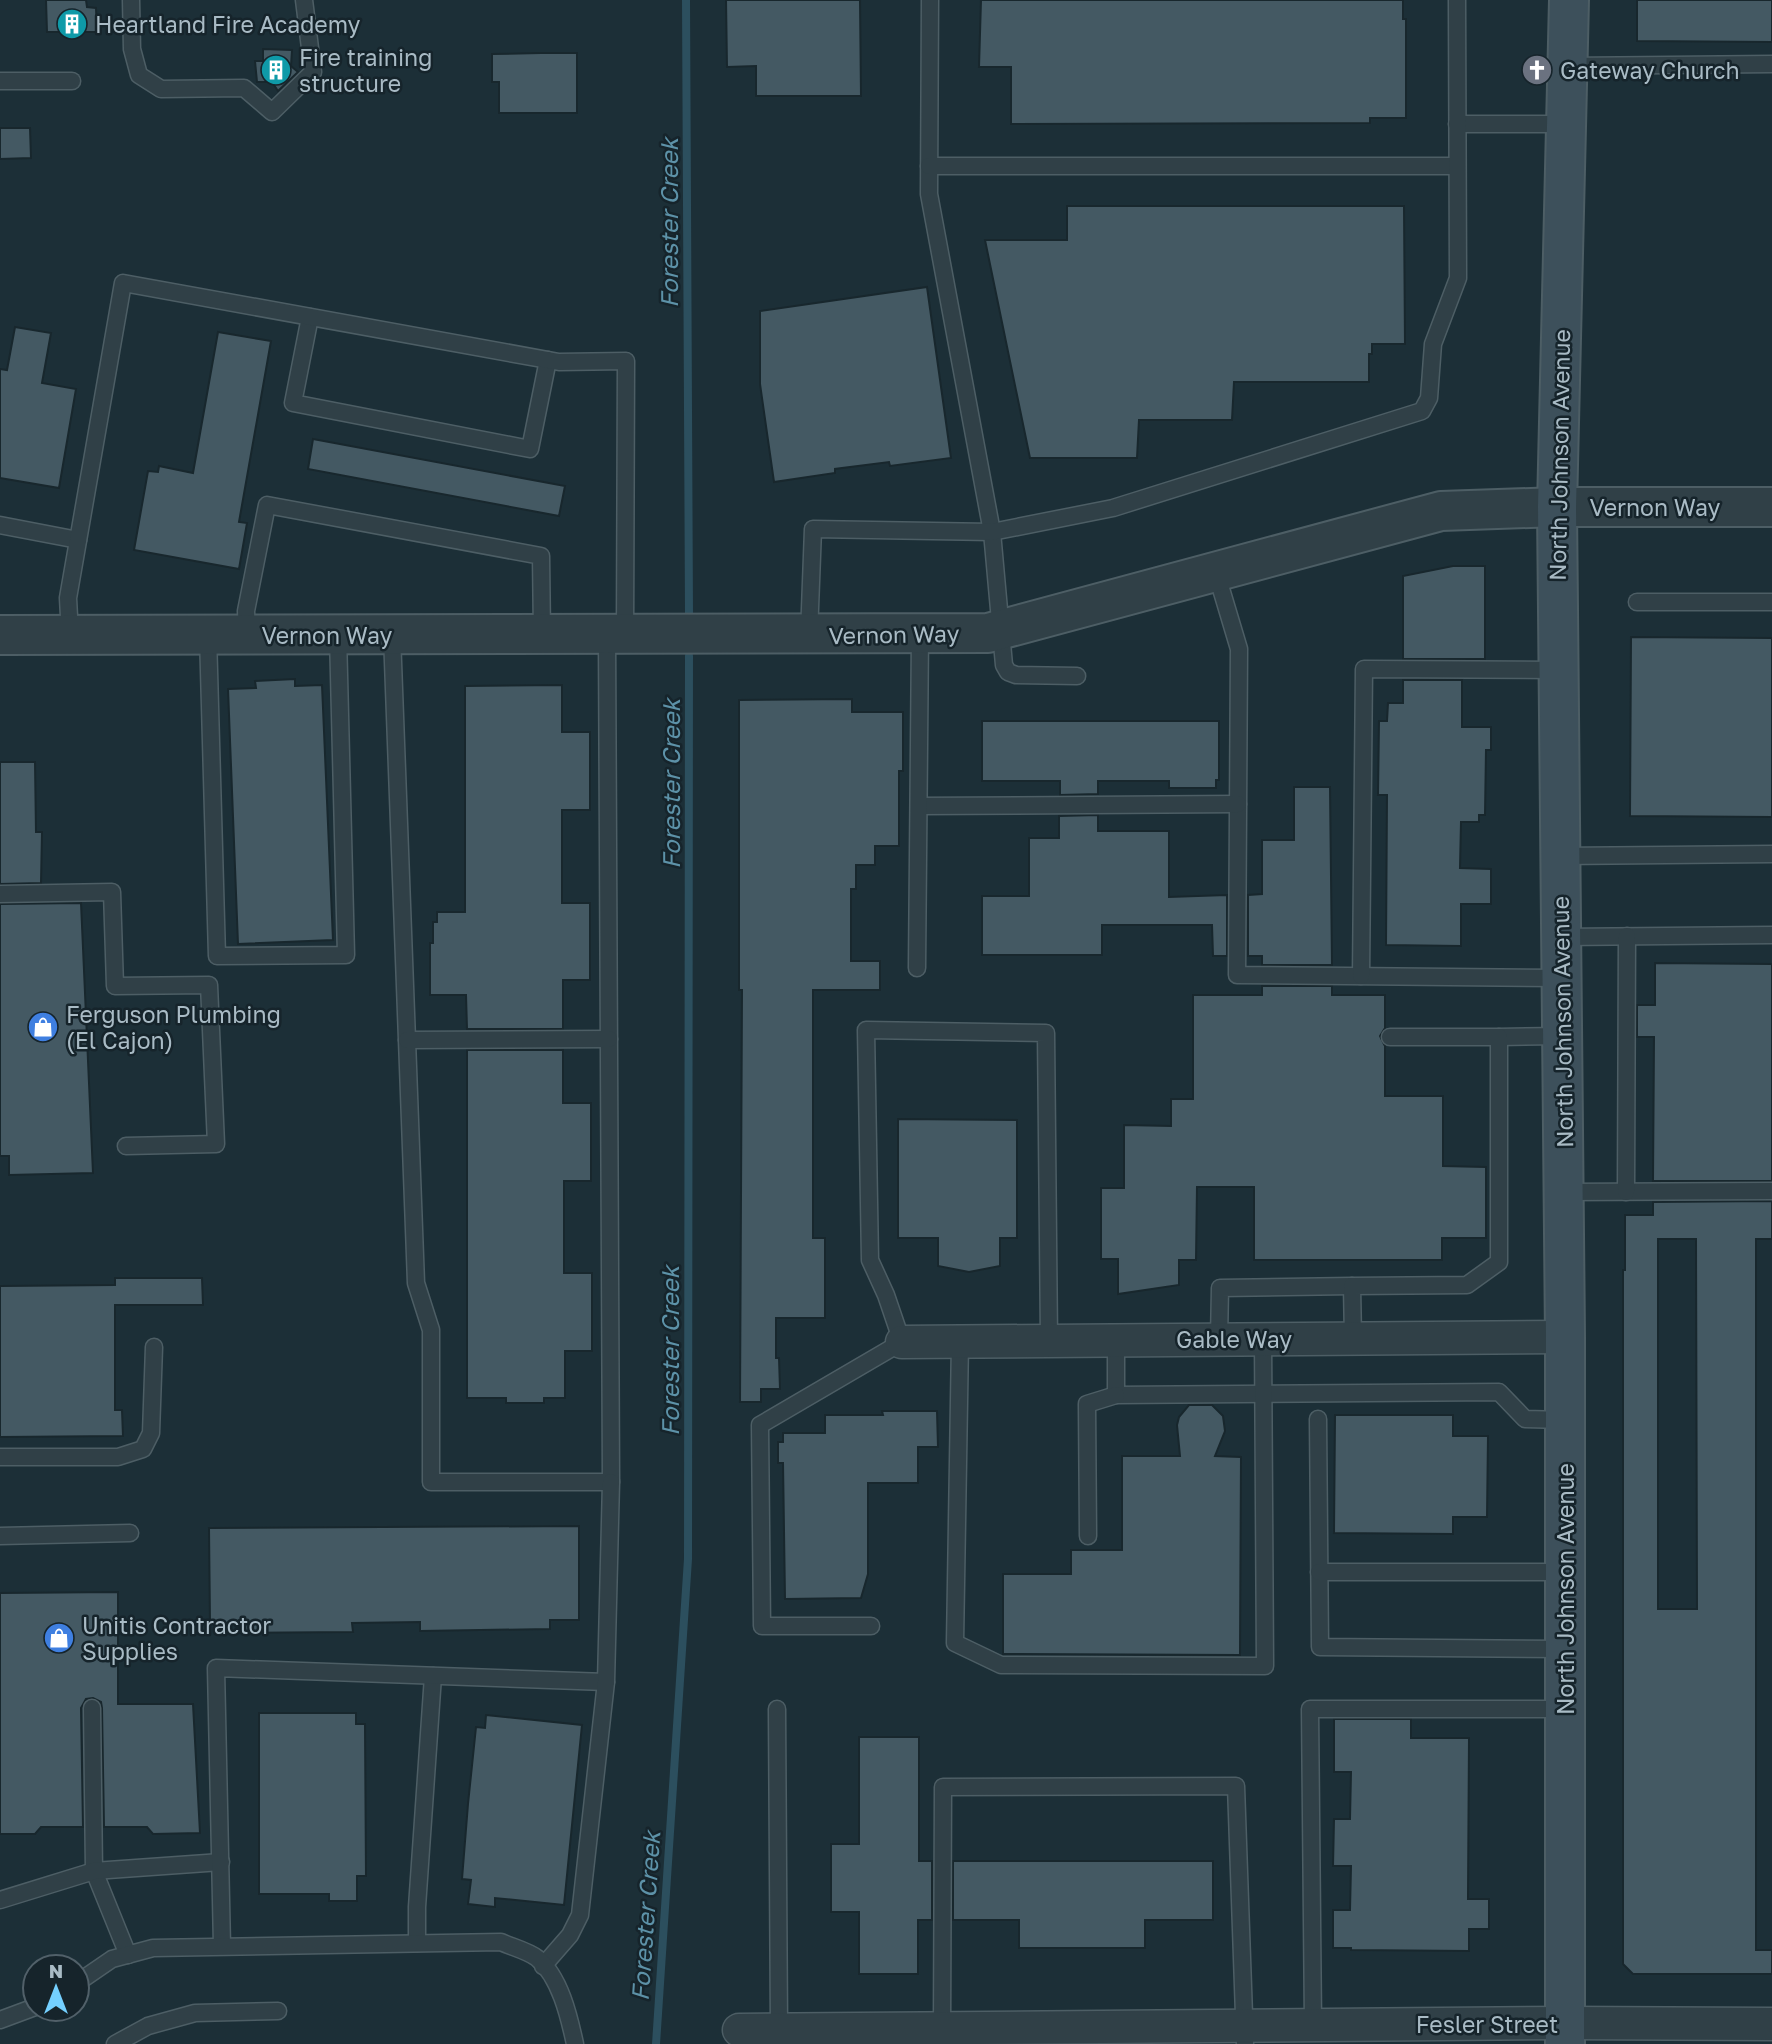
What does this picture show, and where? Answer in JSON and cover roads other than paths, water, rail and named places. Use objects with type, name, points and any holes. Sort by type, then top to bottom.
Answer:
[{"type":"main road","name":"North Johnson Avenue","points":[[1565,2034],[1565,1337],[1557,507],[1569,0]]},
{"type":"street","name":"Vernon Way","points":[[0,635],[988,633],[1441,512],[1557,507],[1772,507]]},
{"type":"street","name":"Gable Way","points":[[902,1342],[1565,1337]]},
{"type":"street","name":"Fesler Street","points":[[761,2033],[942,2028],[1245,2035],[1313,2025],[1443,2034],[1565,2034],[1772,2024]]},
{"type":"lane","points":[[131,0],[132,49],[139,75],[160,89],[244,88],[272,112],[313,72],[304,0]]},
{"type":"lane","points":[[930,0],[929,194],[992,532],[1004,665],[1008,672],[1016,675],[1077,676]]},
{"type":"lane","points":[[809,635],[813,529],[992,532],[1113,509],[1422,411],[1429,398],[1433,344],[1458,278],[1457,0]]},
{"type":"lane","points":[[1567,66],[1772,64]]},
{"type":"lane","points":[[0,81],[72,81]]},
{"type":"lane","points":[[1457,124],[1566,124]]},
{"type":"lane","points":[[929,166],[1457,166]]},
{"type":"lane","points":[[70,635],[68,598],[123,283],[559,362],[626,361],[616,635],[609,1039],[611,1482],[606,1682],[580,1915],[569,1935],[543,1966]]},
{"type":"lane","points":[[310,317],[293,403],[530,449],[548,360]]},
{"type":"lane","points":[[247,635],[246,611],[267,505],[541,556],[542,635]]},
{"type":"lane","points":[[0,525],[78,540]]},
{"type":"lane","points":[[1216,572],[1239,649],[1237,975],[1561,978]]},
{"type":"lane","points":[[1637,602],[1772,602]]},
{"type":"lane","points":[[917,968],[920,634]]},
{"type":"lane","points":[[208,635],[217,956],[346,955],[338,635]]},
{"type":"lane","points":[[392,635],[416,1283],[431,1330],[432,1482],[611,1482]]},
{"type":"lane","points":[[1361,976],[1364,669],[1558,670]]},
{"type":"lane","points":[[919,806],[1237,804]]},
{"type":"lane","points":[[1560,856],[1772,854]]},
{"type":"lane","points":[[0,894],[112,892],[115,986],[209,985],[216,1144],[127,1146]]},
{"type":"lane","points":[[1561,937],[1772,935]]},
{"type":"lane","points":[[1626,1192],[1627,936]]},
{"type":"lane","points":[[871,1626],[761,1626],[760,1425],[902,1342],[887,1295],[870,1261],[866,1030],[1045,1033],[1049,1340]]},
{"type":"lane","points":[[1390,1037],[1562,1036]]},
{"type":"lane","points":[[1219,1339],[1220,1287],[1467,1285],[1499,1262],[1499,1037]]},
{"type":"lane","points":[[407,1040],[609,1039]]},
{"type":"lane","points":[[1563,1192],[1772,1191]]},
{"type":"lane","points":[[1352,1286],[1353,1339]]},
{"type":"lane","points":[[960,1341],[955,1643],[1001,1665],[1265,1666],[1263,1339]]},
{"type":"lane","points":[[1116,1340],[1116,1395]]},
{"type":"lane","points":[[0,1457],[118,1457],[143,1449],[152,1433],[154,1347]]},
{"type":"lane","points":[[1088,1536],[1087,1404],[1116,1395],[1499,1392],[1525,1419],[1565,1420]]},
{"type":"lane","points":[[1318,1419],[1320,1647],[1565,1649]]},
{"type":"lane","points":[[0,1536],[130,1533]]},
{"type":"lane","points":[[1319,1572],[1565,1572]]},
{"type":"lane","points":[[222,1946],[216,1668],[606,1682]]},
{"type":"lane","points":[[417,1943],[417,1906],[433,1676]]},
{"type":"lane","points":[[92,1708],[93,1871],[128,1955]]},
{"type":"lane","points":[[761,2033],[778,1709]]},
{"type":"lane","points":[[1313,2025],[1310,1709],[1565,1709]]},
{"type":"lane","points":[[942,2028],[943,1787],[1236,1786],[1245,2035]]},
{"type":"lane","points":[[0,1900],[93,1871],[221,1862]]},
{"type":"lane","points":[[91,1973],[112,1959],[153,1948],[501,1942],[537,1958],[554,1980],[566,2008],[575,2044]]},
{"type":"lane","points":[[115,2044],[148,2026],[195,2013],[278,2011]]},
{"type":"lane","points":[[0,2020],[21,2012]]},
{"type":"waterway","name":"Forester Creek","points":[[686,0],[689,614]]},
{"type":"waterway","name":"Forester Creek","points":[[656,2044],[688,1559],[689,656]]},
{"type":"place","name":"Heartland Fire Academy","points":[[72,24]]},
{"type":"place","name":"Fire training structure","points":[[276,70]]},
{"type":"place","name":"Gateway Church","points":[[1537,70]]},
{"type":"place","name":"Ferguson Plumbing (El Cajon)","points":[[43,1027]]},
{"type":"place","name":"Unitis Contractor Supplies","points":[[59,1638]]}]
